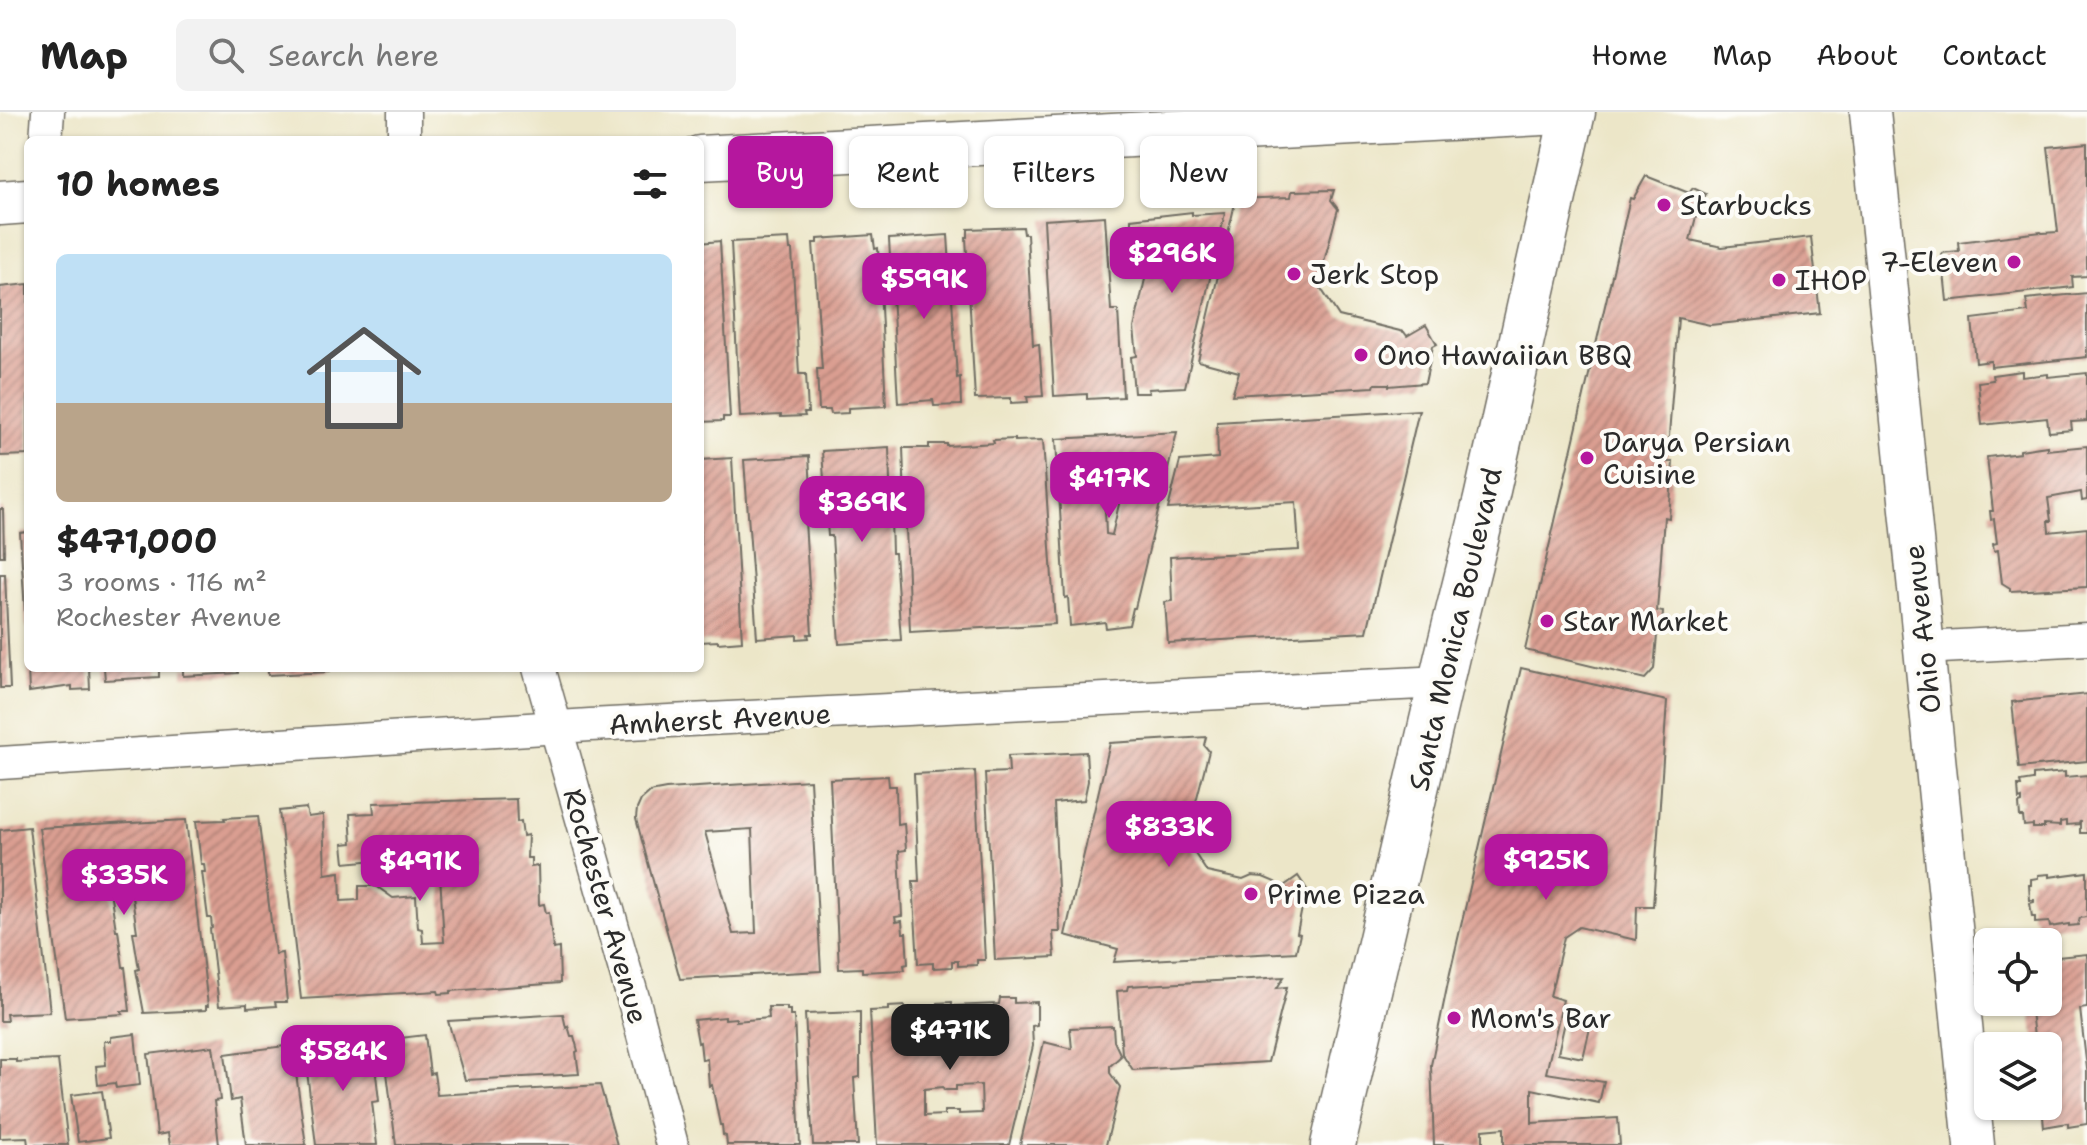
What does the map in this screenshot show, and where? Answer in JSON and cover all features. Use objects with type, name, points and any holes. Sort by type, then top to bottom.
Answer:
[{"type":"main road","points":[[704,158],[1561,112]]},
{"type":"main road","name":"Santa Monica Boulevard","points":[[1333,1145],[1486,499],[1573,112]]},
{"type":"main road","points":[[0,203],[24,201]]},
{"type":"street","points":[[46,136],[48,112]]},
{"type":"street","points":[[404,112],[404,136]]},
{"type":"street","name":"Ohio Avenue","points":[[1870,112],[1974,1145]]},
{"type":"street","points":[[1923,648],[2087,639]]},
{"type":"street","name":"Rochester Avenue","points":[[540,672],[672,1145]]},
{"type":"street","name":"Amherst Avenue","points":[[0,763],[554,728],[1441,682]]},
{"type":"building","points":[[2087,143],[2087,276],[2072,277],[2073,287],[1947,301],[1942,253],[1959,251],[1958,242],[2058,232],[2048,147]]},
{"type":"building","points":[[1646,176],[1689,193],[1693,188],[1706,194],[1698,209],[1690,240],[1722,247],[1811,237],[1820,313],[1710,325],[1678,318],[1667,462],[1673,462],[1669,518],[1664,517],[1657,611],[1663,612],[1662,625],[1658,624],[1654,669],[1645,679],[1525,650],[1630,198],[1633,199]]},
{"type":"building","points":[[1334,190],[1331,200],[1338,209],[1318,284],[1339,316],[1404,332],[1407,336],[1426,325],[1437,344],[1433,346],[1425,383],[1232,395],[1239,372],[1198,361],[1234,208],[1257,208],[1257,198],[1291,197],[1292,191]]},
{"type":"building","points":[[1192,212],[1192,215],[1225,213],[1185,387],[1134,393],[1131,357],[1137,356],[1134,328],[1152,248],[1131,249],[1131,219]]},
{"type":"building","points":[[1105,216],[1111,310],[1118,310],[1123,397],[1087,399],[1087,394],[1054,396],[1044,220]]},
{"type":"building","points":[[1023,227],[1024,234],[1027,234],[1033,345],[1039,344],[1043,396],[1027,397],[1028,402],[1011,403],[1011,398],[975,399],[968,229]]},
{"type":"building","points":[[873,235],[875,249],[878,248],[886,406],[848,408],[848,413],[831,414],[830,410],[819,410],[817,369],[822,369],[813,243],[818,243],[818,239]]},
{"type":"building","points":[[948,235],[961,405],[934,406],[933,400],[898,403],[889,239]]},
{"type":"building","points":[[789,239],[799,374],[806,374],[808,413],[804,413],[805,416],[740,417],[731,242]]},
{"type":"building","points":[[720,241],[730,417],[723,417],[723,421],[704,422],[704,243]]},
{"type":"building","points":[[24,284],[24,455],[0,456],[0,287]]},
{"type":"building","points":[[2087,293],[2087,357],[1991,367],[1991,361],[1976,363],[1972,319],[2028,312],[2026,299]]},
{"type":"building","points":[[2022,371],[2022,377],[2087,373],[2087,421],[2071,422],[2072,430],[2049,432],[2047,418],[1982,425],[1978,382],[1993,380],[1992,375]]},
{"type":"building","points":[[1419,410],[1367,632],[1168,643],[1165,602],[1172,601],[1170,557],[1299,550],[1296,502],[1168,509],[1180,461],[1218,458],[1217,422]]},
{"type":"building","points":[[1177,432],[1129,625],[1106,628],[1105,622],[1070,626],[1068,597],[1065,598],[1056,439]],"holes":[[[1124,482],[1112,535],[1106,534],[1104,484]]]},
{"type":"building","points":[[1015,439],[1043,440],[1055,624],[910,632],[903,448]]},
{"type":"building","points":[[2047,446],[2047,450],[2087,446],[2087,500],[2082,501],[2081,492],[2048,498],[2051,521],[2048,521],[2049,532],[2087,528],[2087,587],[2010,591],[2002,583],[1998,550],[1994,551],[1993,544],[1997,543],[1994,519],[1991,520],[1990,511],[1993,511],[1987,457]]},
{"type":"building","points":[[889,447],[892,553],[895,553],[901,640],[839,644],[832,536],[828,536],[822,451]]},
{"type":"building","points":[[809,456],[812,505],[804,505],[812,634],[808,634],[809,638],[797,639],[797,635],[757,638],[744,460]]},
{"type":"building","points":[[732,458],[742,641],[704,642],[704,460]]},
{"type":"building","points":[[0,509],[3,509],[4,556],[0,556]]},
{"type":"building","points":[[24,532],[24,596],[20,533]]},
{"type":"building","points":[[0,574],[5,574],[10,688],[0,688]]},
{"type":"building","points":[[1521,668],[1667,701],[1653,906],[1637,906],[1636,940],[1579,927],[1564,937],[1550,996],[1563,1000],[1546,1073],[1604,1082],[1599,1103],[1532,1089],[1532,1123],[1618,1118],[1620,1145],[1504,1145],[1504,1128],[1483,1130],[1483,1145],[1434,1145],[1431,1065]]},
{"type":"building","points":[[28,672],[89,672],[90,689],[72,690],[72,686],[29,692]]},
{"type":"building","points":[[104,672],[159,672],[159,677],[105,680]]},
{"type":"building","points":[[183,672],[238,672],[238,673],[183,676]]},
{"type":"building","points":[[268,672],[329,672],[268,675]]},
{"type":"building","points":[[2087,694],[2087,761],[2019,768],[2012,702]]},
{"type":"building","points":[[1206,737],[1204,745],[1209,751],[1186,840],[1207,872],[1243,880],[1252,876],[1263,877],[1281,888],[1298,876],[1310,894],[1304,898],[1296,952],[1114,962],[1118,949],[1065,935],[1110,743]]},
{"type":"building","points":[[1086,752],[1088,781],[1084,800],[1054,803],[1060,932],[1053,932],[1055,957],[995,960],[985,773],[1009,772],[1008,756]]},
{"type":"building","points":[[975,771],[985,960],[977,960],[977,965],[958,966],[958,961],[952,961],[952,967],[933,968],[933,963],[918,964],[913,881],[919,881],[914,774]]},
{"type":"building","points":[[2065,772],[2065,777],[2087,775],[2087,833],[2080,833],[2080,821],[2079,824],[2066,825],[2066,821],[2060,822],[2060,826],[2044,825],[2044,828],[2024,826],[2023,817],[2020,817],[2020,782],[2033,780],[2033,775]]},
{"type":"building","points":[[888,776],[889,786],[896,786],[897,824],[904,823],[906,850],[899,851],[902,916],[895,917],[896,922],[902,921],[903,933],[906,933],[908,964],[904,965],[905,970],[862,972],[862,968],[839,969],[830,779]]},
{"type":"building","points":[[810,780],[821,971],[680,979],[636,819],[641,800],[650,792]],"holes":[[[752,829],[756,933],[733,934],[705,832]]]},
{"type":"building","points":[[516,799],[517,822],[521,821],[523,836],[528,835],[527,858],[531,858],[531,867],[538,866],[539,905],[544,904],[546,913],[549,912],[553,949],[559,948],[560,983],[439,994],[438,991],[301,999],[279,811],[306,808],[308,817],[323,815],[325,874],[340,872],[341,901],[359,900],[359,886],[376,886],[393,898],[416,896],[418,928],[422,929],[423,943],[444,942],[440,875],[395,875],[395,863],[376,864],[375,860],[345,863],[343,844],[352,843],[350,814],[374,813],[373,803]]},
{"type":"building","points":[[258,816],[275,954],[282,953],[287,1002],[247,1008],[247,1004],[219,1006],[211,918],[208,918],[202,872],[205,872],[204,864],[201,864],[196,821]]},
{"type":"building","points":[[186,820],[208,1006],[206,1010],[144,1013],[136,970],[139,969],[133,932],[137,932],[127,861],[106,864],[130,1011],[65,1018],[39,828]]},
{"type":"building","points":[[29,827],[50,1012],[6,1014],[7,1021],[0,1021],[0,830]]},
{"type":"building","points":[[2087,872],[2087,917],[2080,918],[2078,925],[2050,927],[2049,922],[2035,923],[2030,903],[2034,902],[2030,900],[2031,879],[2038,878],[2038,875],[2049,874],[2049,877]]},
{"type":"building","points":[[2087,954],[2087,1008],[2080,1009],[2087,1069],[2087,1124],[2044,1127],[2043,1120],[2062,1120],[2062,1032],[2033,1032],[2032,1016],[2062,1016],[2062,957]]},
{"type":"building","points":[[1284,977],[1277,988],[1287,987],[1268,1062],[1133,1070],[1122,1053],[1117,991],[1127,990],[1128,986]]},
{"type":"building","points":[[1000,998],[1014,998],[1014,1003],[1037,1002],[1037,1025],[1032,1026],[1033,1046],[1009,1145],[877,1145],[870,1011],[905,1006],[905,1009],[938,1010],[938,1003],[952,1002],[952,1006],[999,1004]],"holes":[[[981,1085],[982,1113],[944,1111],[944,1115],[924,1116],[924,1089],[943,1087],[944,1090],[956,1090],[956,1086]]]},
{"type":"building","points":[[768,1007],[787,1007],[790,1016],[794,1016],[800,1145],[727,1145],[712,1085],[709,1086],[707,1059],[702,1060],[694,1020],[769,1018]]},
{"type":"building","points":[[860,1012],[860,1077],[854,1078],[858,1145],[813,1145],[805,1014]]},
{"type":"building","points":[[563,1014],[566,1028],[568,1026],[571,1036],[574,1036],[578,1051],[579,1074],[465,1080],[448,1021]]},
{"type":"building","points":[[1565,1022],[1590,1028],[1583,1058],[1558,1053]]},
{"type":"building","points":[[1113,1026],[1114,1041],[1121,1056],[1110,1066],[1110,1073],[1120,1087],[1106,1145],[1020,1145],[1044,1042],[1072,1049],[1070,1028]]},
{"type":"building","points":[[135,1034],[140,1085],[116,1088],[115,1083],[98,1085],[96,1066],[106,1065],[104,1041]]},
{"type":"building","points":[[425,1035],[430,1074],[434,1073],[437,1095],[600,1085],[617,1145],[396,1145],[383,1040]]},
{"type":"building","points":[[372,1039],[379,1101],[372,1102],[377,1145],[316,1145],[304,1047]]},
{"type":"building","points":[[292,1045],[306,1145],[246,1145],[240,1099],[231,1101],[225,1054]]},
{"type":"building","points":[[213,1046],[220,1100],[214,1101],[219,1145],[170,1145],[168,1133],[157,1135],[148,1054]]},
{"type":"building","points":[[0,1059],[16,1059],[16,1062],[58,1060],[68,1145],[28,1145],[27,1137],[0,1138]]},
{"type":"building","points":[[102,1091],[109,1138],[78,1142],[71,1095]]},
{"type":"place","name":"Starbucks","points":[[1664,205]]},
{"type":"place","name":"7-Eleven","points":[[2014,262]]},
{"type":"place","name":"Jerk Stop","points":[[1294,274]]},
{"type":"place","name":"IHOP","points":[[1779,280]]},
{"type":"place","name":"Ono Hawaiian BBQ","points":[[1361,355]]},
{"type":"place","name":"Darya Persian Cuisine","points":[[1587,458]]},
{"type":"place","name":"Star Market","points":[[1547,621]]},
{"type":"place","name":"Prime Pizza","points":[[1251,894]]},
{"type":"place","name":"Mom's Bar","points":[[1454,1018]]}]
